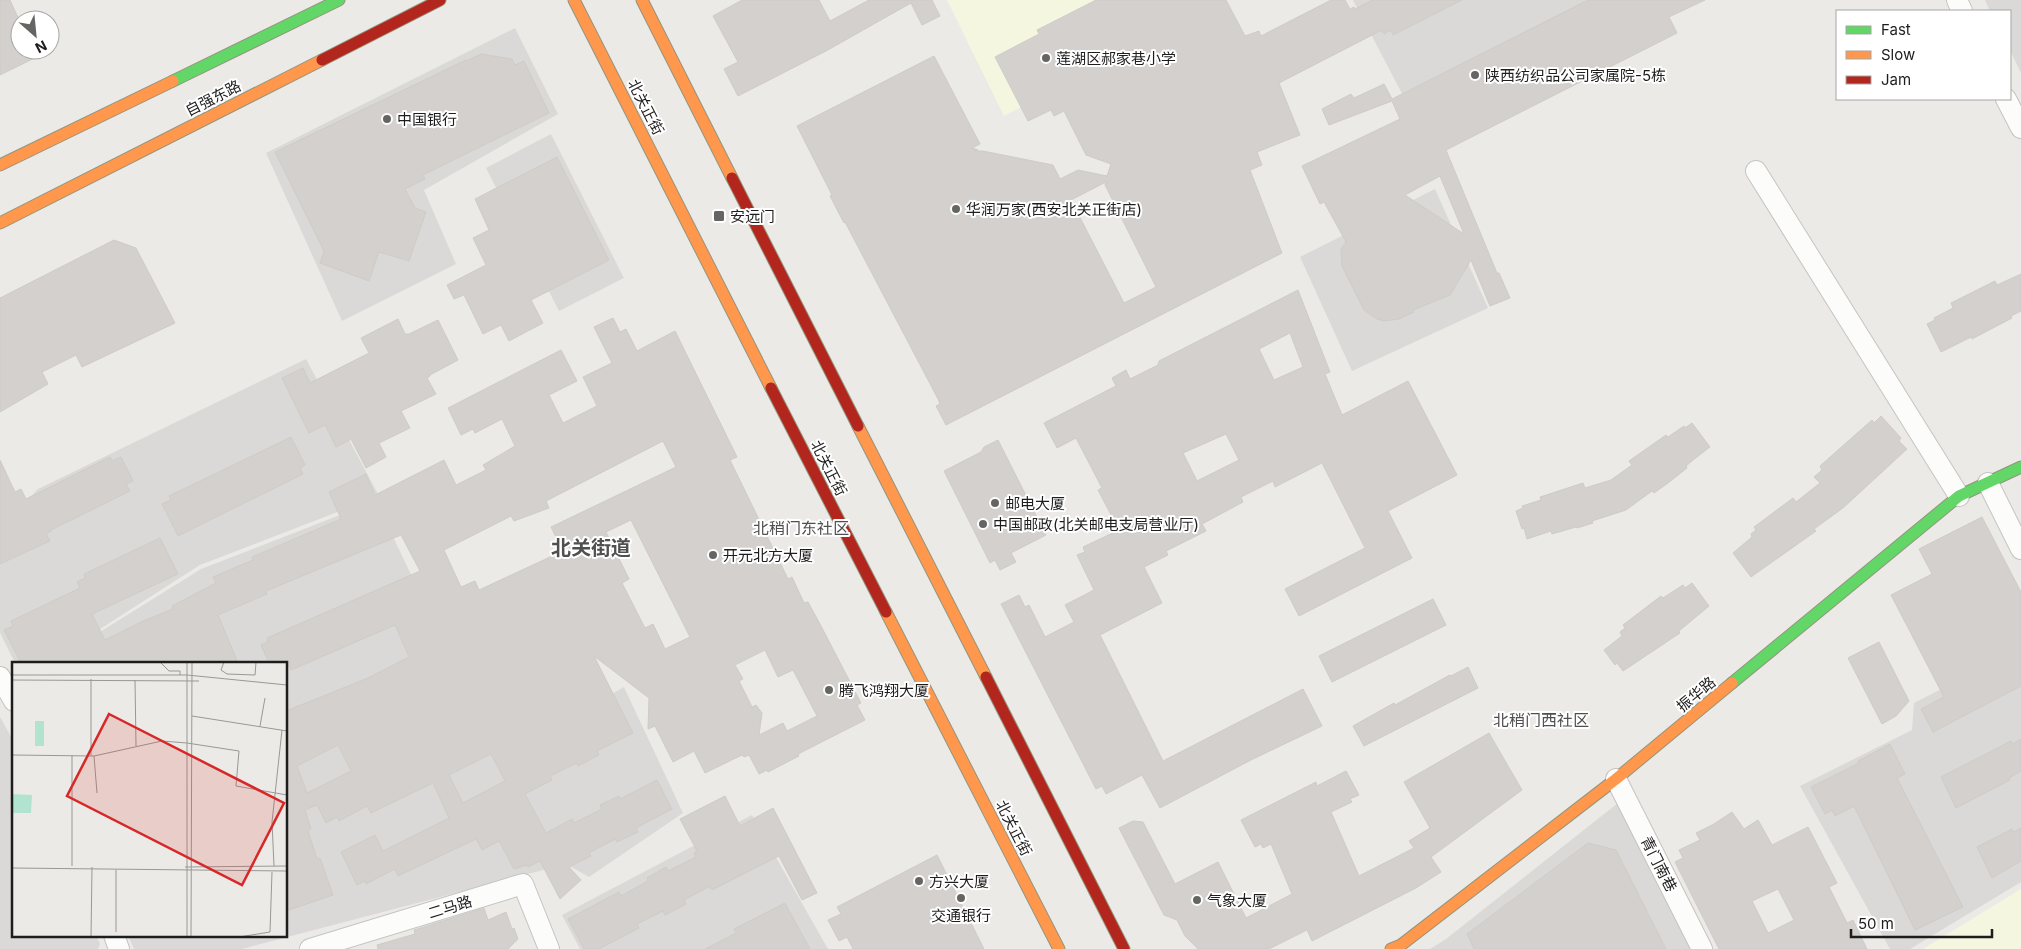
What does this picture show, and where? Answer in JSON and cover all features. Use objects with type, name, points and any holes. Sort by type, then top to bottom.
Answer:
[{"type":"main road","points":[[0,165],[339,0]]},
{"type":"main road","name":"自强东路","points":[[0,223],[440,0]]},
{"type":"main road","name":"北关正街","points":[[574,0],[1059,949]]},
{"type":"main road","points":[[642,0],[1124,949]]},
{"type":"main road","name":"振华路","points":[[1391,949],[1401,945],[1616,779],[1958,496],[2021,467]]},
{"type":"street","points":[[2007,100],[2021,128]]},
{"type":"street","points":[[1756,172],[1958,496]]},
{"type":"street","points":[[1988,483],[2021,549]]},
{"type":"street","points":[[0,677],[12,698]]},
{"type":"street","name":"青门南巷","points":[[1616,779],[1702,949]]},
{"type":"street","name":"二马路","points":[[310,949],[523,884],[549,949]]},
{"type":"street","points":[[114,936],[119,949]]},
{"type":"shaded area","name":"莲湖区郝家巷小学","points":[[947,0],[1226,0],[1004,116]]},
{"type":"shaded area","points":[[1353,0],[1665,0],[1420,128]]},
{"type":"shaded area","points":[[1985,0],[2021,0],[2021,73],[2011,52],[2011,10],[1990,10]]},
{"type":"shaded area","points":[[515,28],[558,114],[424,190],[456,264],[342,321],[266,153]]},
{"type":"shaded area","points":[[551,134],[624,278],[559,311],[486,168]]},
{"type":"shaded area","points":[[1435,189],[1488,308],[1352,371],[1300,257]]},
{"type":"shaded area","points":[[306,359],[379,496],[200,565],[49,662],[14,662],[0,633],[0,516],[24,504],[38,489]]},
{"type":"shaded area","points":[[376,501],[466,690],[506,755],[624,687],[683,813],[589,877],[566,864],[242,949],[134,949],[128,936],[288,936],[288,662],[52,662],[201,569]]},
{"type":"shaded area","points":[[2021,648],[2021,882],[1910,949],[1890,949],[1800,786],[1912,730],[1914,703]]},
{"type":"shaded area","points":[[0,717],[12,738],[12,936],[96,936],[100,944],[98,949],[0,949]]},
{"type":"shaded area","points":[[1618,803],[1691,949],[1430,949],[1446,939]]},
{"type":"shaded area","points":[[752,815],[828,949],[580,949],[562,915]]},
{"type":"shaded area","points":[[2021,889],[2021,949],[1923,949]]},
{"type":"building","points":[[0,0],[10,0],[15,10],[10,10],[10,60],[31,60],[0,75]]},
{"type":"building","points":[[742,0],[819,0],[830,21],[869,0],[932,0],[940,16],[922,25],[911,3],[826,51],[738,96],[724,69],[738,62],[713,16]]},
{"type":"building","points":[[1096,0],[1226,0],[1245,36],[1259,31],[1261,36],[1331,0],[1345,0],[1350,9],[1354,7],[1355,9],[1372,0],[1462,0],[1393,35],[1391,30],[1384,34],[1382,30],[1279,83],[1300,135],[1257,152],[1262,165],[1250,170],[1282,253],[946,425],[936,406],[940,404],[938,399],[830,196],[832,195],[797,126],[934,56],[980,144],[972,148],[978,150],[974,151],[983,151],[1053,165],[1060,179],[1078,170],[1107,176],[1111,164],[1086,155],[1064,111],[1054,116],[1051,110],[1028,121],[995,57],[1039,34],[1037,30]],"holes":[[[1106,182],[1105,185],[1156,287],[1124,303],[1071,200]]]},
{"type":"building","points":[[1588,0],[1705,0],[1669,17],[1677,33],[1446,150],[1497,273],[1499,273],[1510,298],[1490,306],[1471,260],[1450,295],[1413,310],[1414,312],[1399,319],[1384,321],[1377,319],[1364,310],[1342,266],[1341,249],[1346,242],[1324,202],[1320,204],[1302,166],[1400,119],[1392,101],[1329,125],[1322,109],[1351,94],[1354,98],[1384,84],[1392,99]],"holes":[[[1440,176],[1464,234],[1405,195]]]},
{"type":"building","points":[[481,54],[512,59],[515,65],[524,61],[549,113],[423,175],[425,179],[405,189],[415,208],[426,212],[409,261],[379,252],[369,281],[320,263],[324,251],[275,152]]},
{"type":"building","points":[[557,157],[609,260],[531,300],[543,323],[509,341],[501,325],[483,334],[464,295],[454,299],[447,285],[486,265],[473,238],[489,230],[475,199]]},
{"type":"building","points":[[114,240],[136,248],[175,323],[82,367],[76,355],[42,372],[48,384],[0,412],[0,298]]},
{"type":"building","points":[[2021,274],[2021,311],[2011,316],[2012,318],[1972,339],[1971,337],[1941,352],[1927,324],[1953,308],[1951,303],[1995,281],[1997,285]]},
{"type":"building","points":[[1298,290],[1330,372],[1325,374],[1342,415],[1408,381],[1457,475],[1388,511],[1412,558],[1299,616],[1285,589],[1365,548],[1322,463],[1275,487],[1273,481],[1241,497],[1243,502],[1202,524],[1206,531],[1166,551],[1168,555],[1144,567],[1162,603],[1100,635],[1163,761],[1303,689],[1322,726],[1251,760],[1160,808],[1142,775],[1106,794],[1102,786],[1096,789],[1001,604],[1019,595],[1025,607],[1029,605],[1045,637],[1074,622],[1065,605],[1094,590],[1077,555],[1085,552],[1083,547],[1119,530],[1098,490],[1102,488],[1076,438],[1057,448],[1044,423],[1116,386],[1112,378],[1126,370],[1130,379],[1158,365],[1159,361]],"holes":[[[1290,333],[1303,367],[1274,380],[1259,349]],[[1226,434],[1239,460],[1197,481],[1183,453]]]},
{"type":"building","points":[[613,318],[620,332],[626,329],[637,351],[675,331],[737,457],[730,460],[788,579],[792,577],[804,603],[808,602],[861,703],[857,705],[865,720],[798,754],[799,756],[768,772],[767,770],[759,774],[749,755],[744,757],[742,755],[705,773],[694,751],[673,762],[655,726],[648,729],[649,698],[594,656],[633,733],[597,751],[599,755],[578,766],[577,763],[550,776],[552,780],[525,794],[546,833],[572,819],[574,823],[602,809],[600,805],[619,796],[620,799],[657,780],[672,809],[636,828],[638,832],[617,842],[615,839],[589,853],[591,856],[569,867],[581,880],[560,899],[540,861],[528,867],[527,865],[514,869],[499,841],[482,850],[476,839],[398,876],[395,869],[366,884],[365,881],[357,885],[341,852],[375,835],[383,851],[449,818],[433,783],[371,813],[367,806],[339,821],[337,817],[326,823],[317,805],[305,810],[311,829],[308,831],[317,859],[320,858],[333,895],[288,910],[288,710],[368,678],[409,657],[395,625],[291,670],[288,662],[269,662],[261,645],[268,642],[267,638],[420,571],[401,535],[266,591],[267,594],[218,615],[238,662],[20,662],[4,630],[13,626],[11,621],[80,588],[77,582],[85,578],[84,574],[160,538],[178,574],[92,614],[105,640],[143,621],[173,609],[172,606],[216,583],[213,577],[253,560],[252,557],[341,519],[329,492],[366,474],[375,495],[444,460],[456,485],[486,470],[483,465],[515,446],[502,419],[475,433],[473,429],[461,435],[448,408],[561,350],[577,381],[549,395],[563,423],[597,406],[583,377],[612,363],[594,327]],"holes":[[[663,441],[676,467],[551,527],[563,551],[479,590],[475,581],[461,587],[444,550],[511,516],[514,521],[549,508],[546,501]],[[631,520],[690,637],[665,649],[653,624],[645,628],[622,583],[629,579],[606,532]],[[765,650],[778,677],[793,670],[817,716],[787,731],[783,723],[759,735],[762,713],[756,705],[752,707],[739,681],[743,679],[735,665]],[[338,745],[351,771],[307,793],[297,766]],[[491,754],[505,781],[463,803],[449,775]]]},
{"type":"building","points":[[398,319],[405,334],[409,334],[438,320],[458,360],[427,378],[436,394],[401,411],[410,428],[379,443],[386,457],[366,468],[351,439],[336,447],[325,425],[309,433],[282,378],[303,368],[310,383],[369,353],[361,338]]},
{"type":"building","points":[[1881,416],[1901,438],[1899,441],[1907,449],[1843,508],[1814,529],[1816,531],[1751,577],[1733,553],[1752,537],[1751,534],[1756,530],[1754,527],[1793,498],[1796,502],[1820,483],[1814,477],[1822,470],[1820,466],[1872,420],[1874,423]]},
{"type":"building","points":[[1692,423],[1710,447],[1686,466],[1687,468],[1654,493],[1652,491],[1626,510],[1592,521],[1593,523],[1552,534],[1551,531],[1527,539],[1516,511],[1523,508],[1522,506],[1541,500],[1540,497],[1583,483],[1585,488],[1611,480],[1632,465],[1629,461],[1666,435],[1668,437]]},
{"type":"building","points":[[291,437],[305,465],[300,468],[303,474],[178,536],[162,504],[171,500],[169,496]]},
{"type":"building","name":"邮电大厦","points":[[998,440],[1046,535],[1011,553],[1016,562],[1000,570],[995,560],[990,563],[944,471],[981,452],[984,447]]},
{"type":"building","points":[[110,457],[112,461],[121,457],[133,481],[126,484],[130,491],[51,530],[46,534],[50,541],[0,564],[0,460],[15,492],[21,489],[26,499]]},
{"type":"building","points":[[1982,517],[2021,592],[2021,686],[1933,732],[1921,709],[1944,697],[1891,595],[1932,574],[1919,549]]},
{"type":"building","points":[[1692,583],[1709,606],[1679,631],[1680,633],[1623,671],[1617,663],[1615,665],[1604,650],[1622,636],[1620,632],[1625,628],[1623,625],[1661,596],[1663,598],[1683,585],[1685,588]]},
{"type":"building","points":[[1433,599],[1446,625],[1332,682],[1319,656]]},
{"type":"building","points":[[1879,642],[1909,701],[1896,716],[1882,724],[1848,658]]},
{"type":"building","points":[[1468,667],[1478,688],[1364,746],[1353,726],[1394,703],[1395,705]]},
{"type":"building","points":[[1489,733],[1522,790],[1431,857],[1441,872],[1416,888],[1312,941],[1307,930],[1269,949],[1198,949],[1185,936],[1177,920],[1164,915],[1119,828],[1133,821],[1143,822],[1175,884],[1218,862],[1246,918],[1292,894],[1271,844],[1263,848],[1261,844],[1255,847],[1241,820],[1316,782],[1317,786],[1346,771],[1359,795],[1350,799],[1352,802],[1331,812],[1359,876],[1414,848],[1409,841],[1430,828],[1404,782]]},
{"type":"building","points":[[2021,739],[2021,771],[2009,778],[2010,780],[1956,808],[1941,777],[2011,741],[2012,744]]},
{"type":"building","points":[[1890,744],[1905,774],[1897,778],[1963,907],[1915,930],[1854,806],[1835,816],[1832,810],[1825,814],[1811,787],[1859,763],[1858,761]]},
{"type":"building","points":[[725,796],[740,826],[773,808],[817,893],[802,900],[779,856],[712,890],[710,886],[684,900],[686,904],[665,915],[663,911],[637,924],[639,928],[599,949],[584,949],[568,919],[619,892],[621,896],[648,881],[647,878],[666,867],[668,871],[696,857],[694,853],[697,851],[680,819]]},
{"type":"building","points":[[1732,812],[1744,829],[1758,820],[1772,845],[1808,827],[1837,883],[1829,887],[1847,923],[1853,920],[1867,949],[1719,949],[1675,862],[1683,858],[1679,850],[1700,840],[1696,833]],"holes":[[[1778,889],[1794,920],[1768,933],[1752,901]]]},
{"type":"building","points":[[2021,828],[2021,861],[1992,878],[1977,847],[2012,829],[2013,832]]},
{"type":"building","points":[[1588,843],[1616,850],[1666,949],[1474,949],[1467,934]]},
{"type":"building","name":"方兴大厦","points":[[937,855],[984,949],[853,949],[847,937],[839,941],[828,920],[841,914],[837,907]]},
{"type":"building","points":[[785,903],[810,949],[705,949],[736,933],[734,929]]},
{"type":"building","points":[[484,908],[488,920],[506,912],[518,939],[508,949],[378,949],[377,945],[415,934],[414,930]]},
{"type":"traffic: fast","points":[[173,81],[339,0]]},
{"type":"traffic: fast","points":[[1732,683],[1959,496],[2021,467]]},
{"type":"traffic: slow","points":[[574,0],[771,388]]},
{"type":"traffic: slow","points":[[642,0],[732,178]]},
{"type":"traffic: slow","points":[[0,223],[322,60]]},
{"type":"traffic: slow","points":[[0,165],[173,81]]},
{"type":"traffic: slow","points":[[858,426],[986,677]]},
{"type":"traffic: slow","points":[[886,612],[1059,949]]},
{"type":"traffic: slow","points":[[1391,949],[1401,945],[1616,779],[1732,683]]},
{"type":"traffic: jam","points":[[322,60],[440,0]]},
{"type":"traffic: jam","points":[[732,178],[858,426]]},
{"type":"traffic: jam","points":[[771,388],[886,612]]},
{"type":"traffic: jam","points":[[986,677],[1124,949]]},
{"type":"place","name":"莲湖区郝家巷小学","points":[[1046,58]]},
{"type":"place","name":"陕西纺织品公司家属院-5栋","points":[[1475,75]]},
{"type":"place","name":"中国银行","points":[[387,119]]},
{"type":"place","name":"华润万家(西安北关正街店)","points":[[956,209]]},
{"type":"place","name":"安远门","points":[[719,216]]},
{"type":"place","name":"邮电大厦","points":[[995,503]]},
{"type":"place","name":"中国邮政(北关邮电支局营业厅)","points":[[983,524]]},
{"type":"place","name":"开元北方大厦","points":[[713,555]]},
{"type":"place","name":"腾飞鸿翔大厦","points":[[829,690]]},
{"type":"place","name":"方兴大厦","points":[[919,881]]},
{"type":"place","name":"交通银行","points":[[961,898]]},
{"type":"place","name":"气象大厦","points":[[1197,900]]},
{"type":"district","name":"北稍门东社区","points":[[801,528]]},
{"type":"district","name":"北关街道","points":[[591,548]]},
{"type":"district","name":"北稍门西社区","points":[[1541,720]]}]
